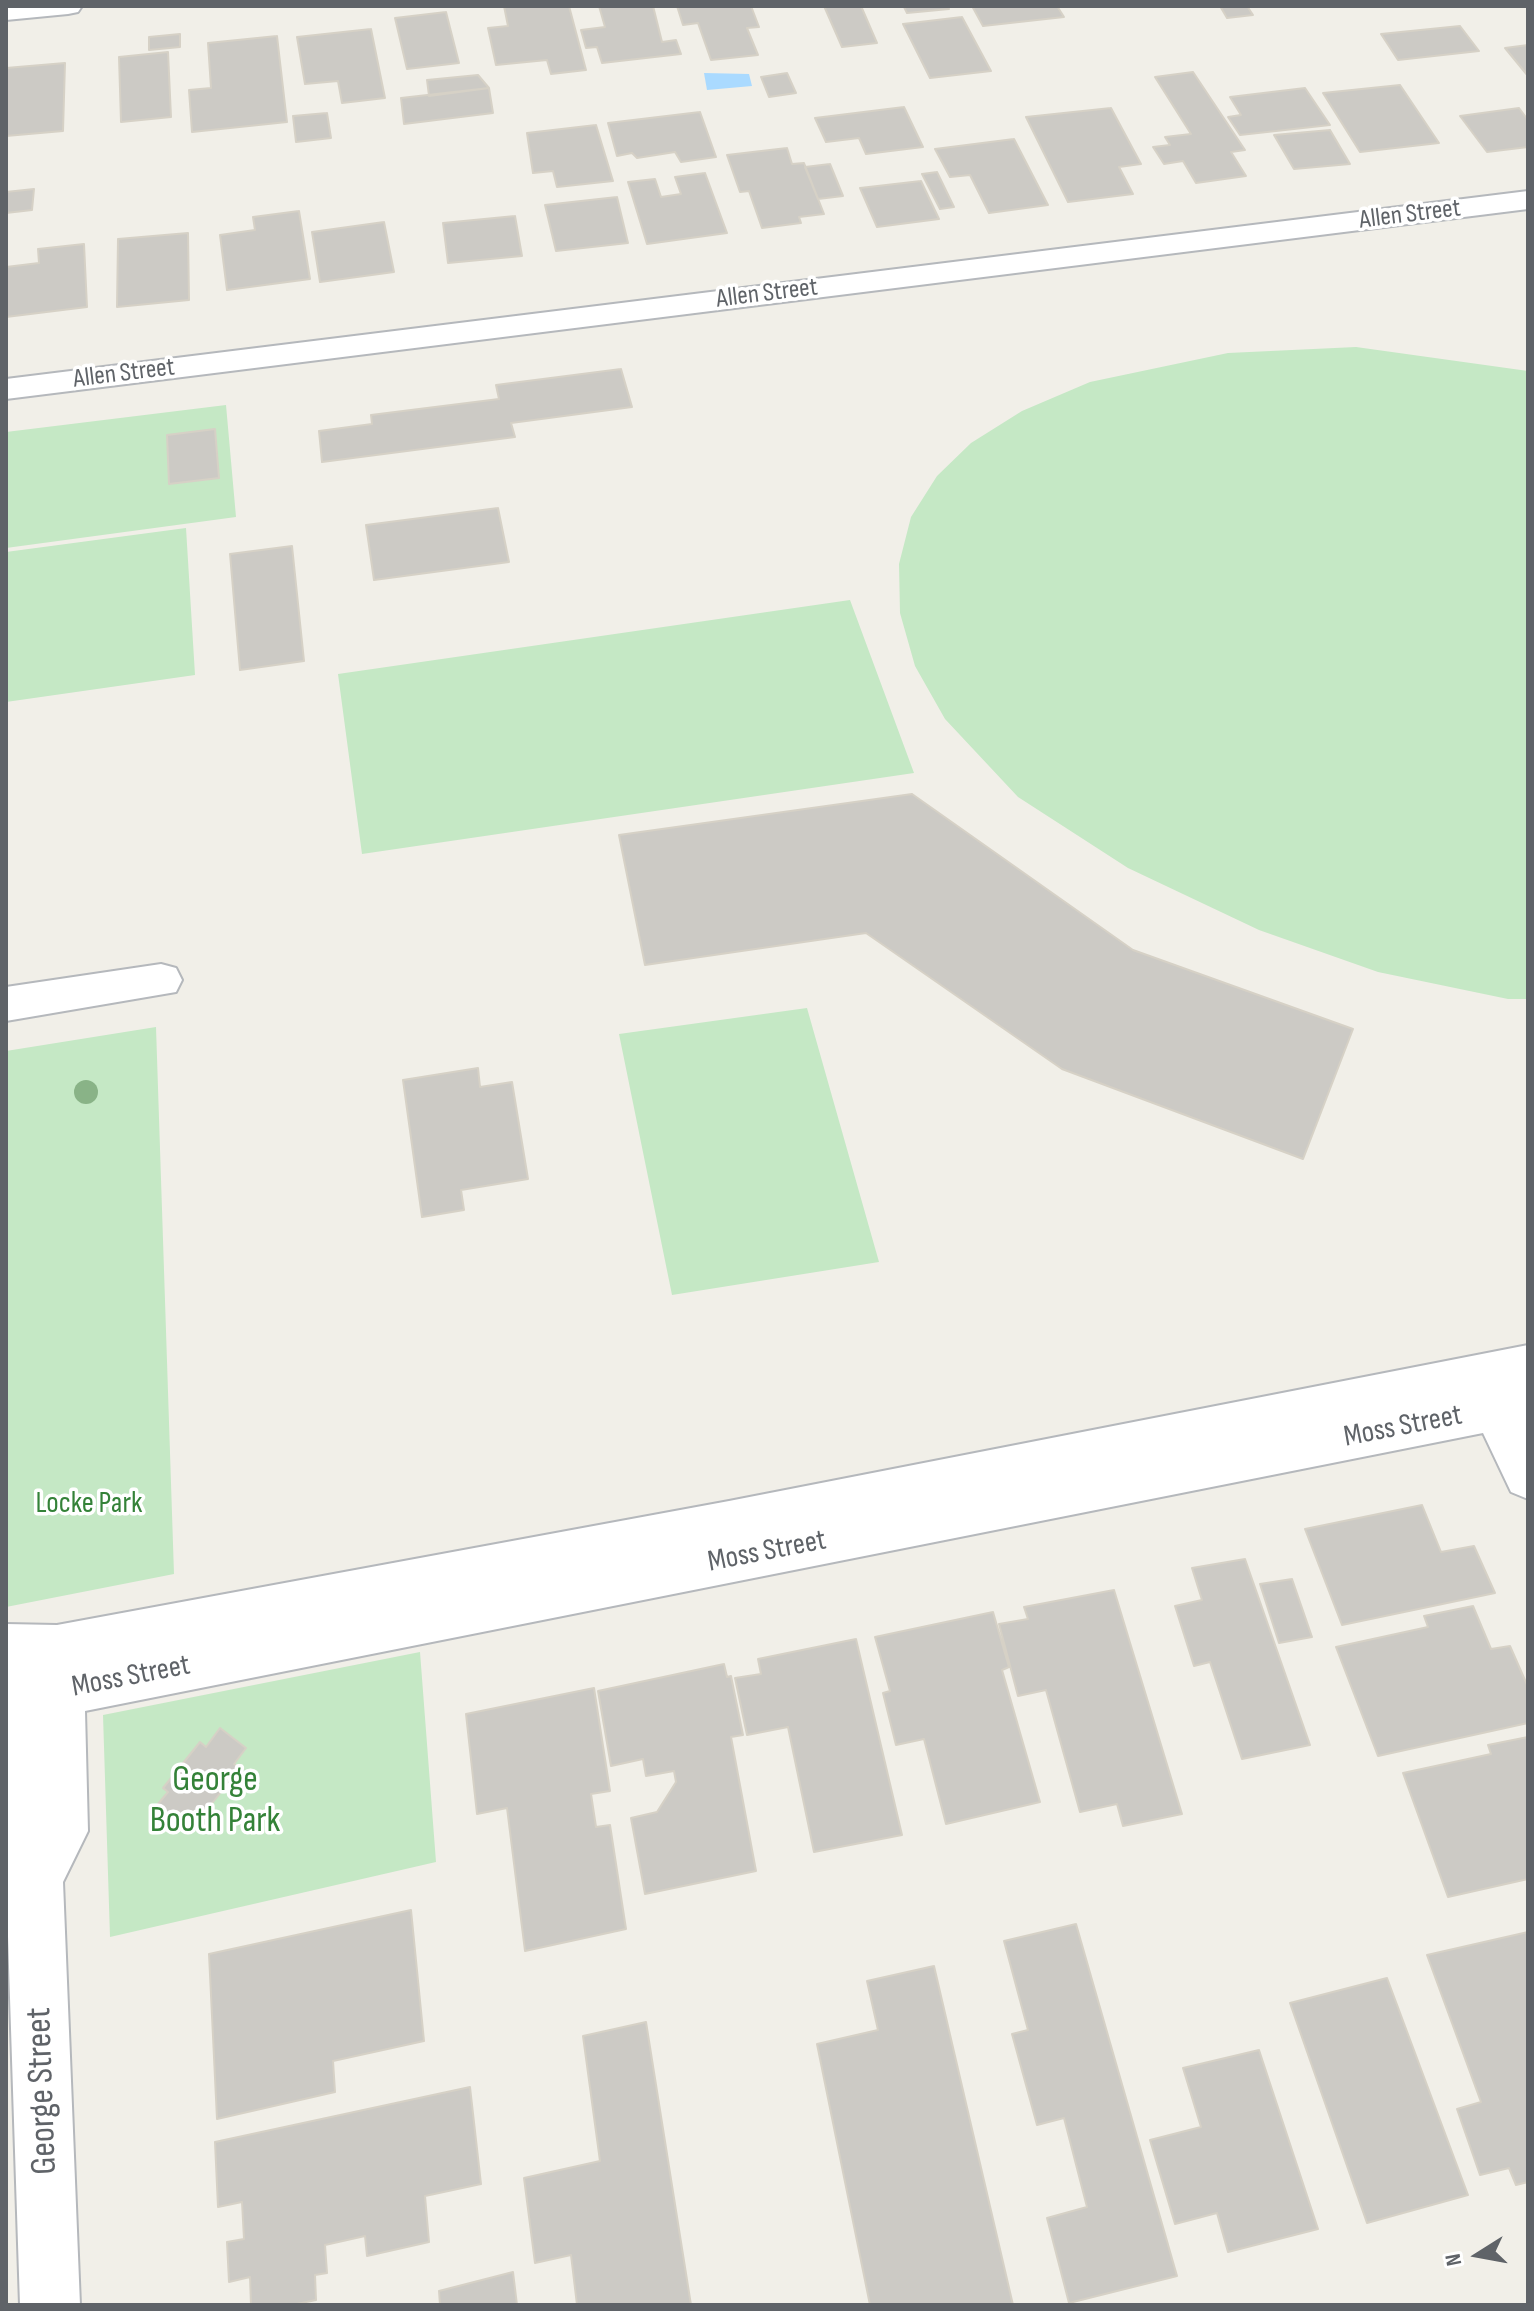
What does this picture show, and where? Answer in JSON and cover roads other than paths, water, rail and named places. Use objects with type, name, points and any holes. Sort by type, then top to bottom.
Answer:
[{"type":"street","points":[[6,12],[68,6]]},
{"type":"street","name":"Allen Street","points":[[6,389],[1528,200]]},
{"type":"street","points":[[6,1004],[161,980]]},
{"type":"street","name":"Moss Street","points":[[25,1673],[1501,1395],[1528,1366]]},
{"type":"street","points":[[1501,1395],[1528,1476]]},
{"type":"street","name":"George Street","points":[[25,1673],[16,1837],[36,1878],[50,2305]]},
{"type":"water","points":[[704,73],[749,74],[752,86],[707,90]]},
{"type":"park label","name":"Locke Park","points":[[89,1504]]},
{"type":"park label","name":"George Booth Park","points":[[215,1802]]}]
